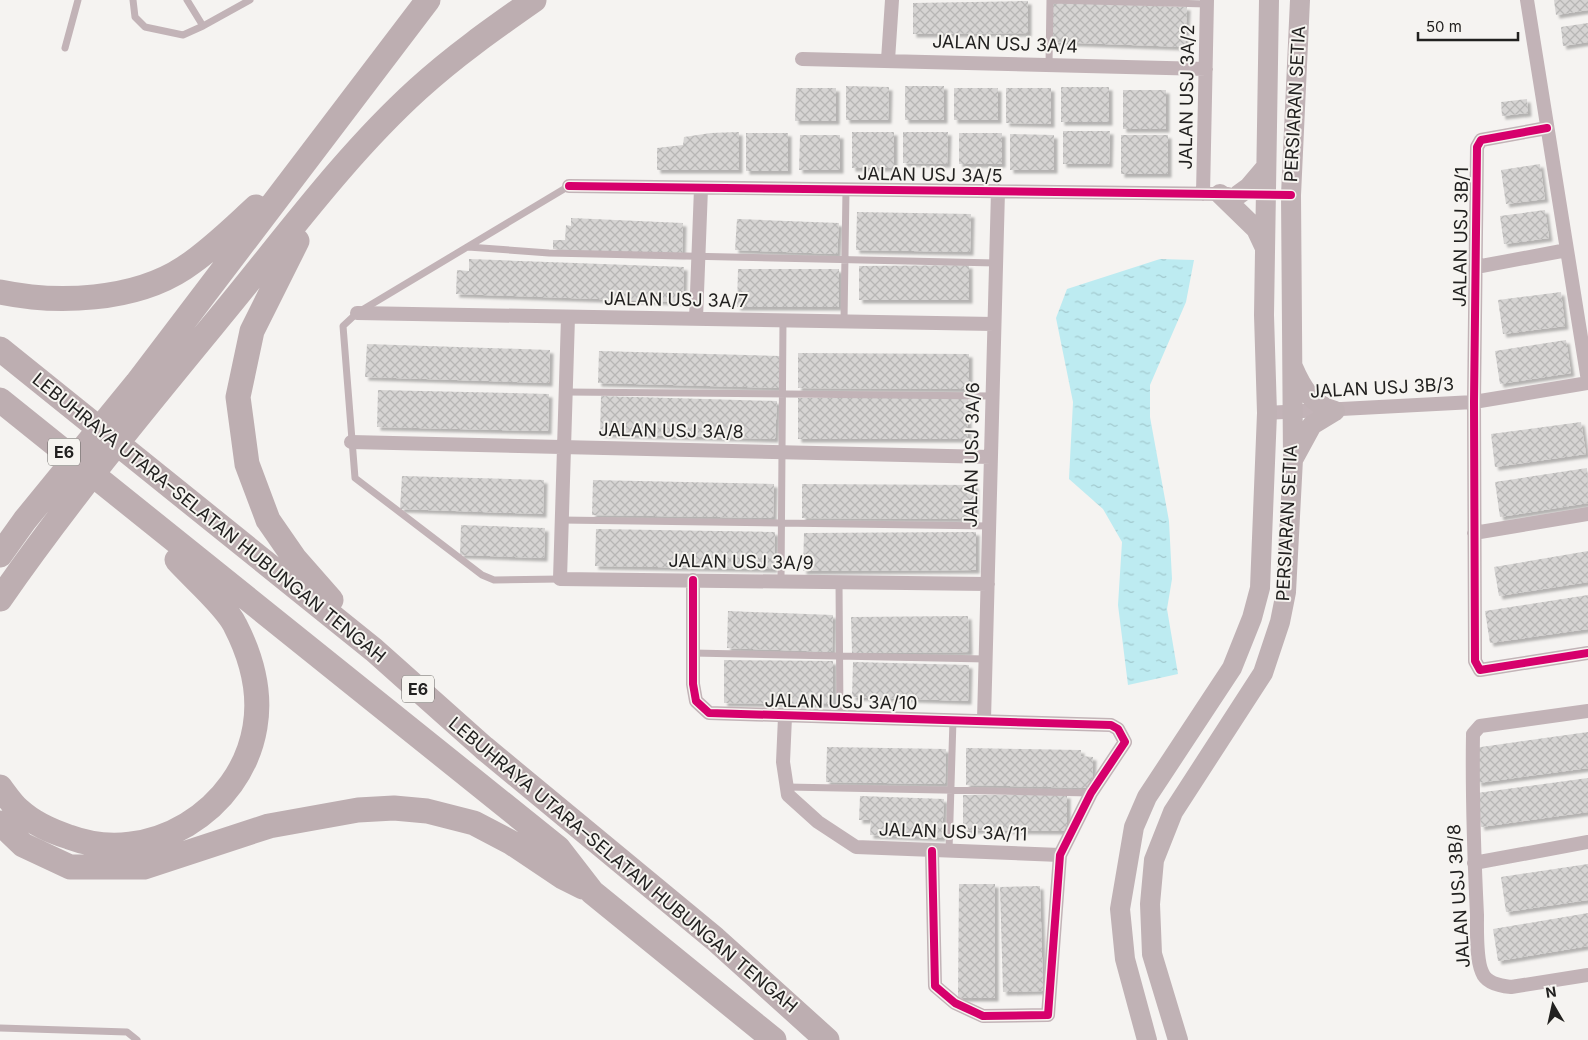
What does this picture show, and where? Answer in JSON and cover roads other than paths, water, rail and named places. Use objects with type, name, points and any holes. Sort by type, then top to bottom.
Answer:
[{"type":"highway","points":[[0,598],[309,155],[428,0]]},
{"type":"highway","points":[[0,555],[25,520],[145,391],[375,132],[418,89],[477,41],[534,0]]},
{"type":"highway","points":[[0,292],[32,299],[84,298],[136,289],[183,269],[218,242],[309,155]]},
{"type":"highway","points":[[335,177],[284,264],[252,331],[238,397],[247,464],[268,520],[295,559],[374,650]]},
{"type":"highway","name":"LEBUHRAYA UTARA–SELATAN HUBUNGAN TENGAH","points":[[0,348],[374,650],[484,748],[715,939],[827,1040]]},
{"type":"highway","name":"LEBUHRAYA UTARA–SELATAN HUBUNGAN TENGAH","points":[[0,400],[127,504],[558,848],[592,892],[774,1040]]},
{"type":"highway","points":[[0,787],[20,810],[45,829],[88,844],[124,846],[160,838],[190,825],[215,805],[231,784],[246,758],[256,727],[257,701],[254,672],[235,623],[127,504]]},
{"type":"highway","points":[[0,824],[23,844],[70,867],[144,867],[269,826],[358,810],[394,808],[427,810],[474,823],[512,843],[562,877],[592,892]]},
{"type":"main road","name":"PERSIARAN SETIA","points":[[1147,1040],[1125,959],[1120,909],[1134,827],[1148,797],[1232,668],[1252,618],[1260,588],[1263,558],[1267,414],[1264,246],[1269,0]]},
{"type":"main road","name":"PERSIARAN SETIA","points":[[1178,1040],[1152,954],[1150,904],[1154,860],[1173,812],[1262,673],[1280,622],[1286,592],[1293,459],[1291,412],[1291,195],[1300,0]]},
{"type":"main road","points":[[1220,194],[1249,187],[1266,168]]},
{"type":"main road","points":[[1220,194],[1256,229],[1264,246]]},
{"type":"main road","points":[[1291,362],[1314,402],[1322,408],[1335,411]]},
{"type":"main road","points":[[1293,459],[1312,425],[1335,411]]},
{"type":"street","points":[[888,60],[892,0]]},
{"type":"street","points":[[1527,0],[1588,382]]},
{"type":"street","name":"JALAN USJ 3A/2","points":[[1207,2],[1206,69],[1220,194]]},
{"type":"street","name":"JALAN USJ 3A/4","points":[[802,59],[1206,69]]},
{"type":"street","name":"JALAN USJ 3B/1","points":[[1547,128],[1481,140],[1478,146],[1474,402],[1475,661],[1480,670],[1588,652]]},
{"type":"street","name":"JALAN USJ 3A/5","points":[[569,186],[1291,195]]},
{"type":"street","points":[[696,319],[701,188]]},
{"type":"street","name":"JALAN USJ 3A/6","points":[[984,720],[998,191]]},
{"type":"street","points":[[1476,267],[1567,250]]},
{"type":"street","name":"JALAN USJ 3A/7","points":[[358,313],[994,324]]},
{"type":"street","points":[[560,579],[568,317]]},
{"type":"street","name":"JALAN USJ 3B/3","points":[[1267,414],[1474,402],[1588,382]]},
{"type":"street","name":"JALAN USJ 3A/8","points":[[351,442],[991,456]]},
{"type":"street","points":[[1474,533],[1588,514]]},
{"type":"street","name":"JALAN USJ 3A/9","points":[[560,579],[988,584]]},
{"type":"street","name":"JALAN USJ 3A/10","points":[[693,580],[692,684],[696,700],[709,713],[785,717],[984,720],[1111,725],[1118,729],[1124,742],[1092,792]]},
{"type":"street","name":"JALAN USJ 3B/8","points":[[1588,711],[1480,726],[1473,734],[1472,795],[1481,970],[1486,978],[1500,986],[1510,987],[1588,975]]},
{"type":"street","name":"JALAN USJ 3A/11","points":[[785,717],[784,762],[788,795],[818,822],[856,847],[1060,855]]},
{"type":"street","points":[[932,851],[936,986],[955,1003],[983,1016],[1048,1015],[1060,855],[1092,792]]},
{"type":"street","points":[[1474,863],[1588,842]]},
{"type":"lane","points":[[65,48],[78,0]]},
{"type":"lane","points":[[133,0],[135,17],[145,27],[183,35],[250,0]]},
{"type":"lane","points":[[187,0],[203,26]]},
{"type":"lane","points":[[1049,64],[1051,0],[1207,2]]},
{"type":"lane","points":[[351,442],[343,326],[358,313],[569,186]]},
{"type":"lane","points":[[844,321],[846,190]]},
{"type":"lane","points":[[468,247],[549,253],[996,263]]},
{"type":"lane","points":[[781,582],[783,320]]},
{"type":"lane","points":[[566,392],[992,396]]},
{"type":"lane","name":"JALAN USJ 3A/9","points":[[351,442],[355,478],[468,566],[494,580],[560,579]]},
{"type":"lane","points":[[561,520],[989,526]]},
{"type":"lane","points":[[839,582],[840,717]]},
{"type":"lane","points":[[692,653],[986,659]]},
{"type":"lane","points":[[949,851],[953,720]]},
{"type":"lane","points":[[787,787],[1092,792]]},
{"type":"lane","points":[[0,1028],[127,1032],[137,1040]]},
{"type":"water","points":[[1160,259],[1194,260],[1186,302],[1150,385],[1150,417],[1169,521],[1172,579],[1167,609],[1178,674],[1128,685],[1118,605],[1122,542],[1103,509],[1069,479],[1073,402],[1056,318],[1067,289]]}]
